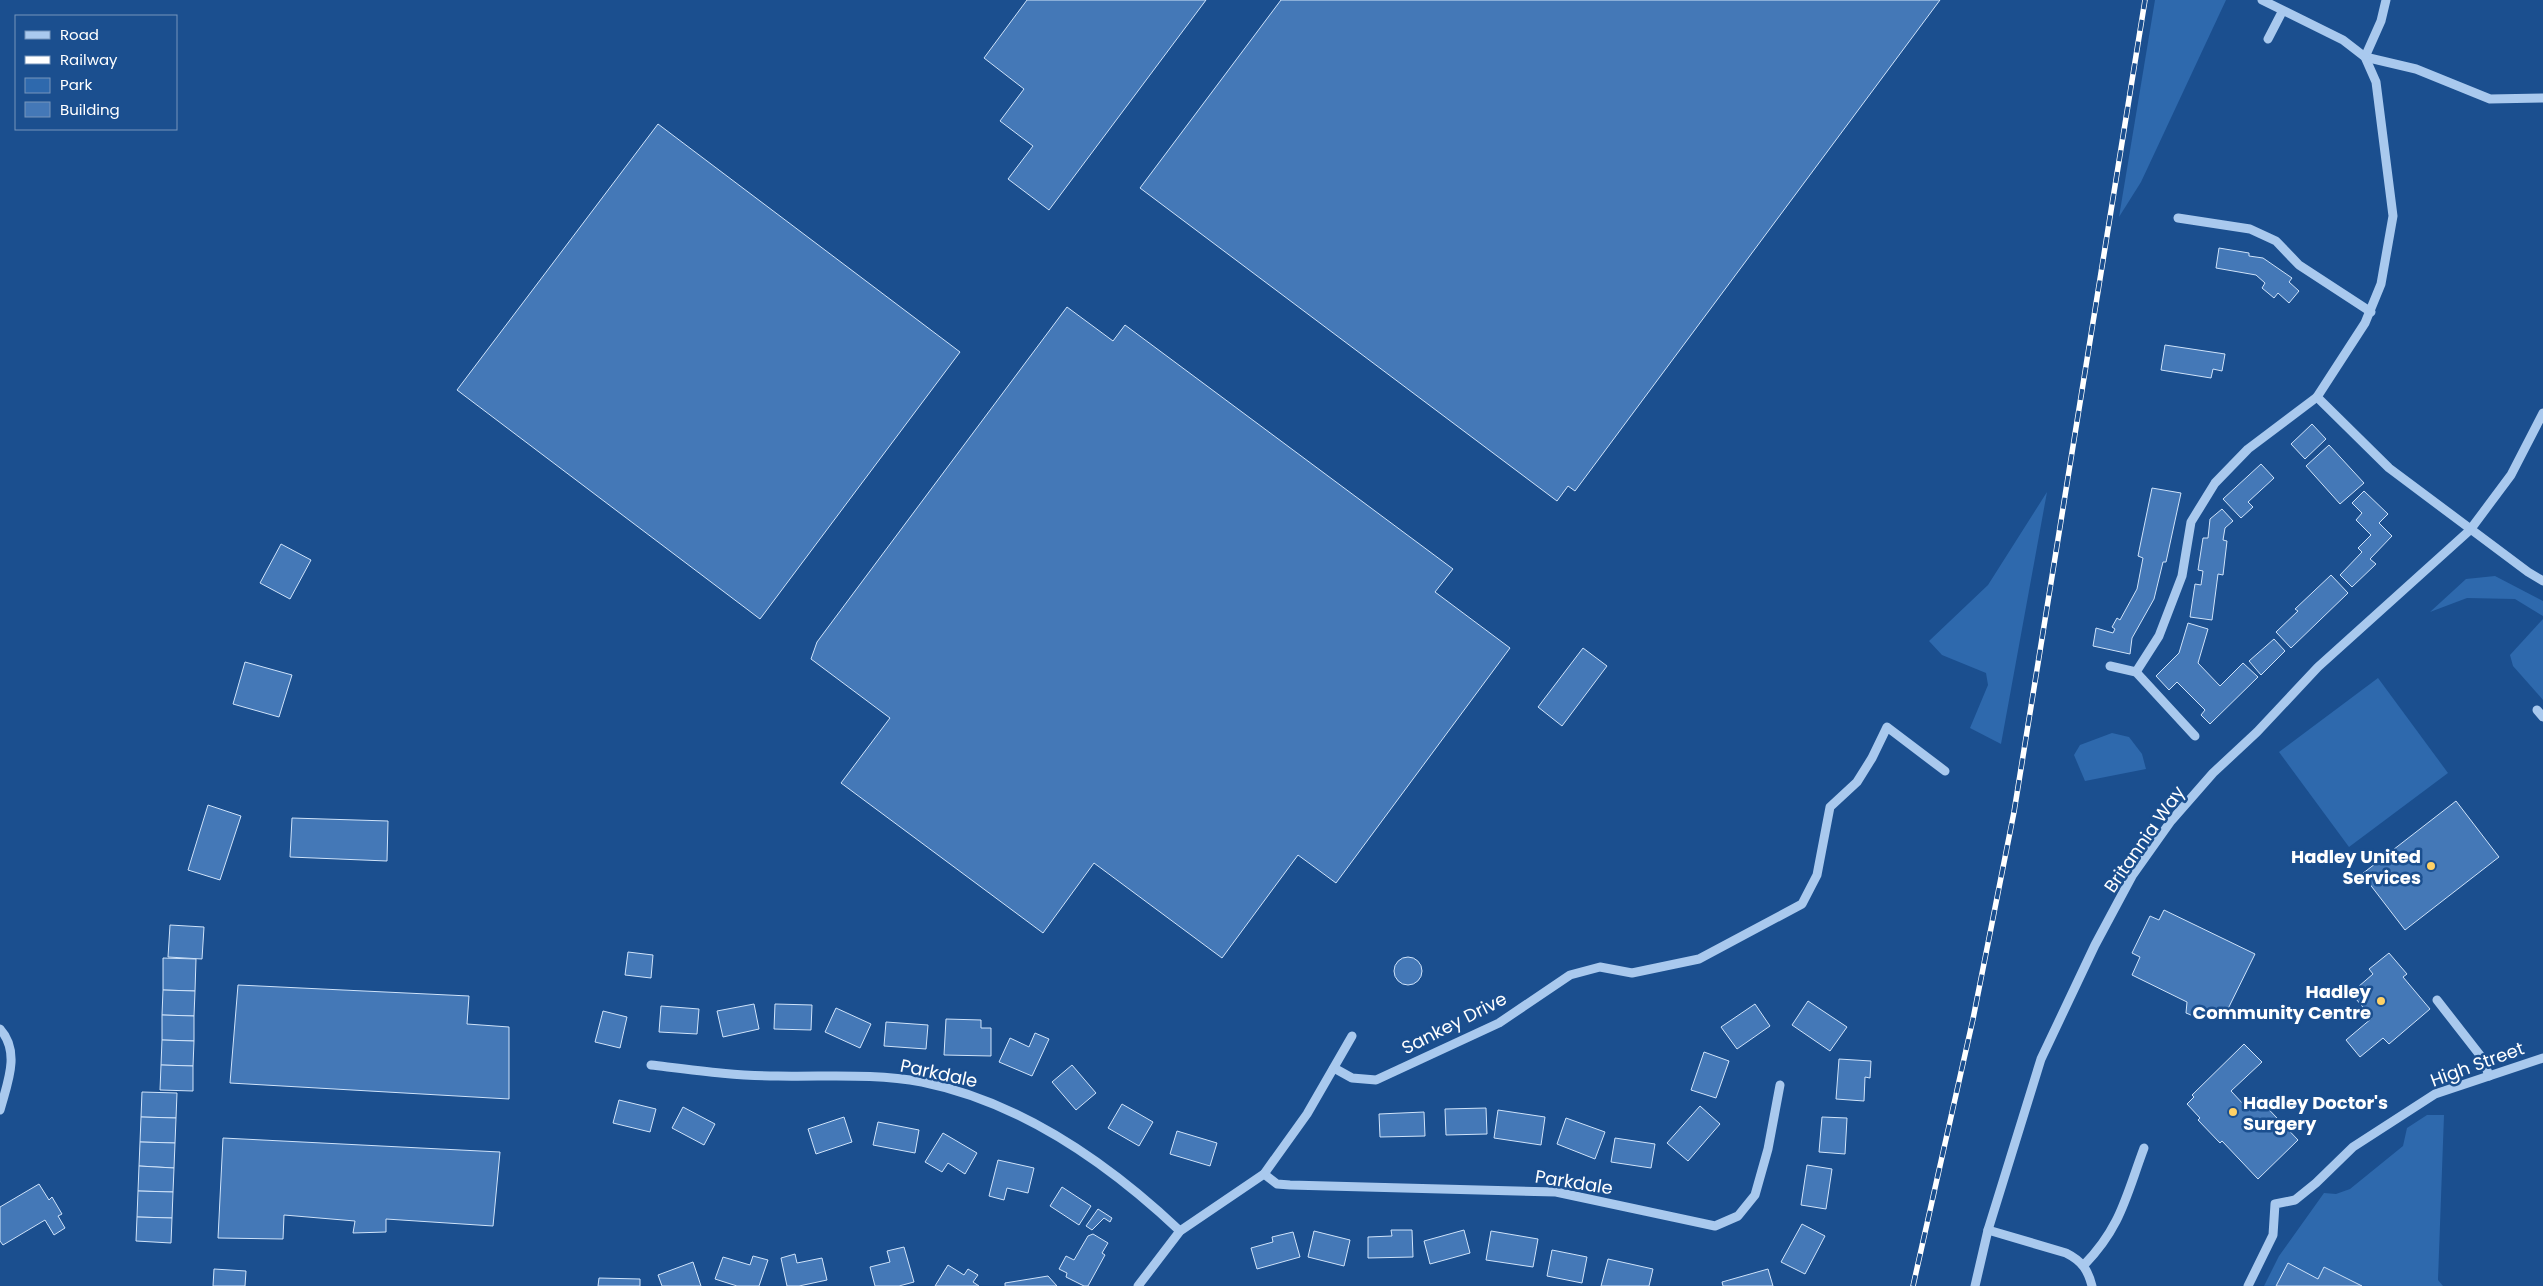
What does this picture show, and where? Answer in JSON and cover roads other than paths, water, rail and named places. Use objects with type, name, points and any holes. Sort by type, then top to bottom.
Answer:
[{"type":"street","points":[[2262,0],[2282,12],[2343,40],[2365,57],[2416,69],[2490,99],[2543,98]]},
{"type":"street","points":[[2136,672],[2158,636],[2182,576],[2191,522],[2215,483],[2248,449],[2317,397],[2371,312],[2381,284],[2393,216],[2376,82],[2365,57],[2381,21],[2386,0]]},
{"type":"street","points":[[2268,40],[2282,12]]},
{"type":"street","points":[[2178,218],[2250,229],[2276,241],[2299,265],[2371,312]]},
{"type":"street","points":[[2317,397],[2389,468],[2470,530],[2543,581]]},
{"type":"street","name":"Britannia Way","points":[[1975,1286],[1988,1230],[2041,1059],[2094,945],[2132,876],[2171,821],[2212,773],[2257,732],[2318,668],[2470,530],[2511,475],[2543,414]]},
{"type":"street","points":[[2110,666],[2136,672],[2195,736]]},
{"type":"street","name":"Sankey Drive","points":[[1334,1068],[1352,1078],[1376,1080],[1499,1023],[1570,974],[1600,967],[1632,974],[1700,959],[1802,904],[1817,876],[1830,807],[1857,782],[1872,758],[1887,727],[1945,771]]},
{"type":"street","points":[[2437,1000],[2483,1059],[2489,1076]]},
{"type":"street","points":[[0,1029],[8,1038],[12,1066],[0,1110]]},
{"type":"street","points":[[1138,1286],[1180,1232],[1264,1174],[1307,1114],[1352,1036]]},
{"type":"street","name":"High Street","points":[[2248,1286],[2273,1235],[2275,1204],[2295,1200],[2354,1148],[2435,1094],[2543,1058]]},
{"type":"street","name":"Parkdale","points":[[650,1065],[759,1075],[880,1077],[922,1082],[992,1101],[1092,1158],[1152,1204],[1180,1232]]},
{"type":"street","name":"Parkdale","points":[[1264,1174],[1277,1184],[1290,1185],[1556,1192],[1715,1226],[1738,1216],[1755,1195],[1768,1149],[1780,1085]]},
{"type":"street","points":[[2084,1265],[2113,1231],[2144,1148]]},
{"type":"street","points":[[1988,1230],[2066,1253],[2084,1265],[2092,1286]]},
{"type":"railway","points":[[1913,1286],[1973,1019],[2014,812],[2145,0]]},
{"type":"place","name":"Hadley United Services","points":[[2431,866]]},
{"type":"place","name":"Hadley Community Centre","points":[[2381,1001]]},
{"type":"place","name":"Hadley Doctor's Surgery","points":[[2233,1112]]}]
